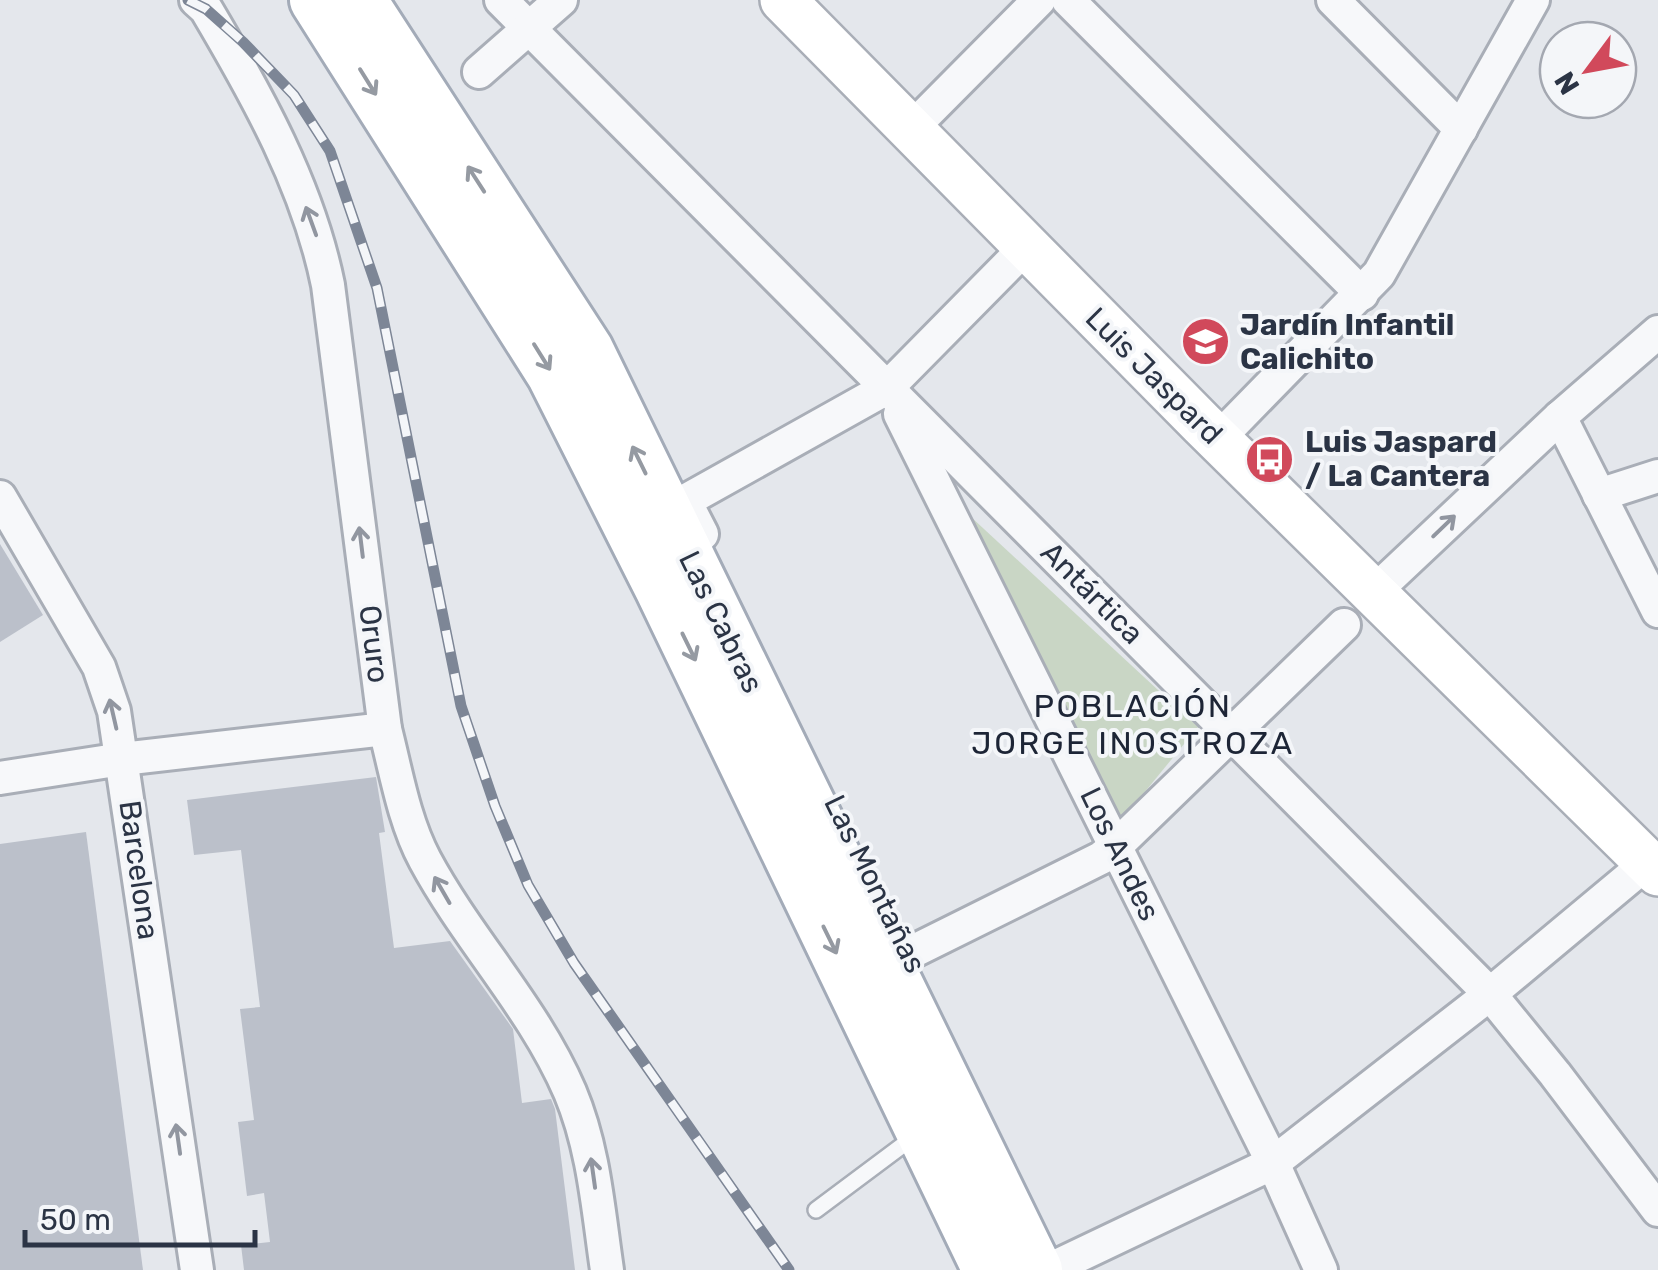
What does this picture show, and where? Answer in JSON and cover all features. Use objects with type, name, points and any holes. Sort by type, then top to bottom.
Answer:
[{"type":"main road","name":"Las Cabras","points":[[316,0],[553,374],[661,588],[989,1270]]},
{"type":"main road","name":"Las Cabras","points":[[360,0],[586,350],[1052,1268]]},
{"type":"street","name":"Oruro","points":[[196,0],[254,90],[320,247],[385,729],[423,855],[459,918],[528,1016],[569,1089],[589,1140],[607,1270]]},
{"type":"street","name":"Antártica","points":[[500,0],[1490,994],[1658,1210]]},
{"type":"street","points":[[479,72],[561,0]]},
{"type":"street","name":"Luis Jaspard","points":[[783,0],[1217,440],[1359,609],[1653,868]]},
{"type":"street","points":[[909,130],[1039,0]]},
{"type":"street","points":[[1068,0],[1362,294]]},
{"type":"street","points":[[1333,0],[1461,130]]},
{"type":"street","points":[[1217,440],[1362,294],[1394,250],[1533,0]]},
{"type":"street","points":[[887,388],[1026,247]]},
{"type":"street","points":[[910,953],[1100,858],[1116,846],[1560,417],[1658,332]]},
{"type":"street","name":"Las Montañas","points":[[887,388],[685,501],[910,953],[1052,1268]]},
{"type":"street","name":"Los Andes","points":[[887,388],[1273,1163],[1321,1270]]},
{"type":"street","points":[[1560,417],[1599,495],[1649,574],[1658,611]]},
{"type":"street","points":[[1599,495],[1658,476]]},
{"type":"street","name":"Barcelona","points":[[0,497],[100,668],[114,711],[197,1270]]},
{"type":"street","points":[[0,778],[122,759],[385,729]]},
{"type":"street","points":[[1052,1268],[1273,1163],[1653,868]]},
{"type":"lane","points":[[816,1210],[922,1131]]},
{"type":"green space","points":[[957,504],[1198,727],[1121,821]]},
{"type":"building","points":[[0,544],[43,615],[0,642]]},
{"type":"building","points":[[376,777],[385,832],[379,833],[394,948],[450,941],[513,1029],[522,1103],[551,1099],[555,1109],[575,1270],[244,1270],[241,1245],[270,1242],[264,1193],[247,1196],[238,1122],[254,1120],[240,1009],[260,1007],[241,850],[194,855],[187,800]]},
{"type":"building","points":[[86,832],[143,1270],[0,1270],[0,844]]},
{"type":"railway","points":[[188,0],[206,9],[243,42],[294,95],[330,151],[377,288],[461,706],[495,806],[528,885],[574,963],[789,1270]]},
{"type":"place","name":"Jardín Infantil Calichito","points":[[1205,342]]},
{"type":"place","name":"Luis Jaspard / La Cantera","points":[[1270,459]]},
{"type":"district","name":"POBLACIÓN JORGE INOSTROZA","points":[[1133,724]]}]
